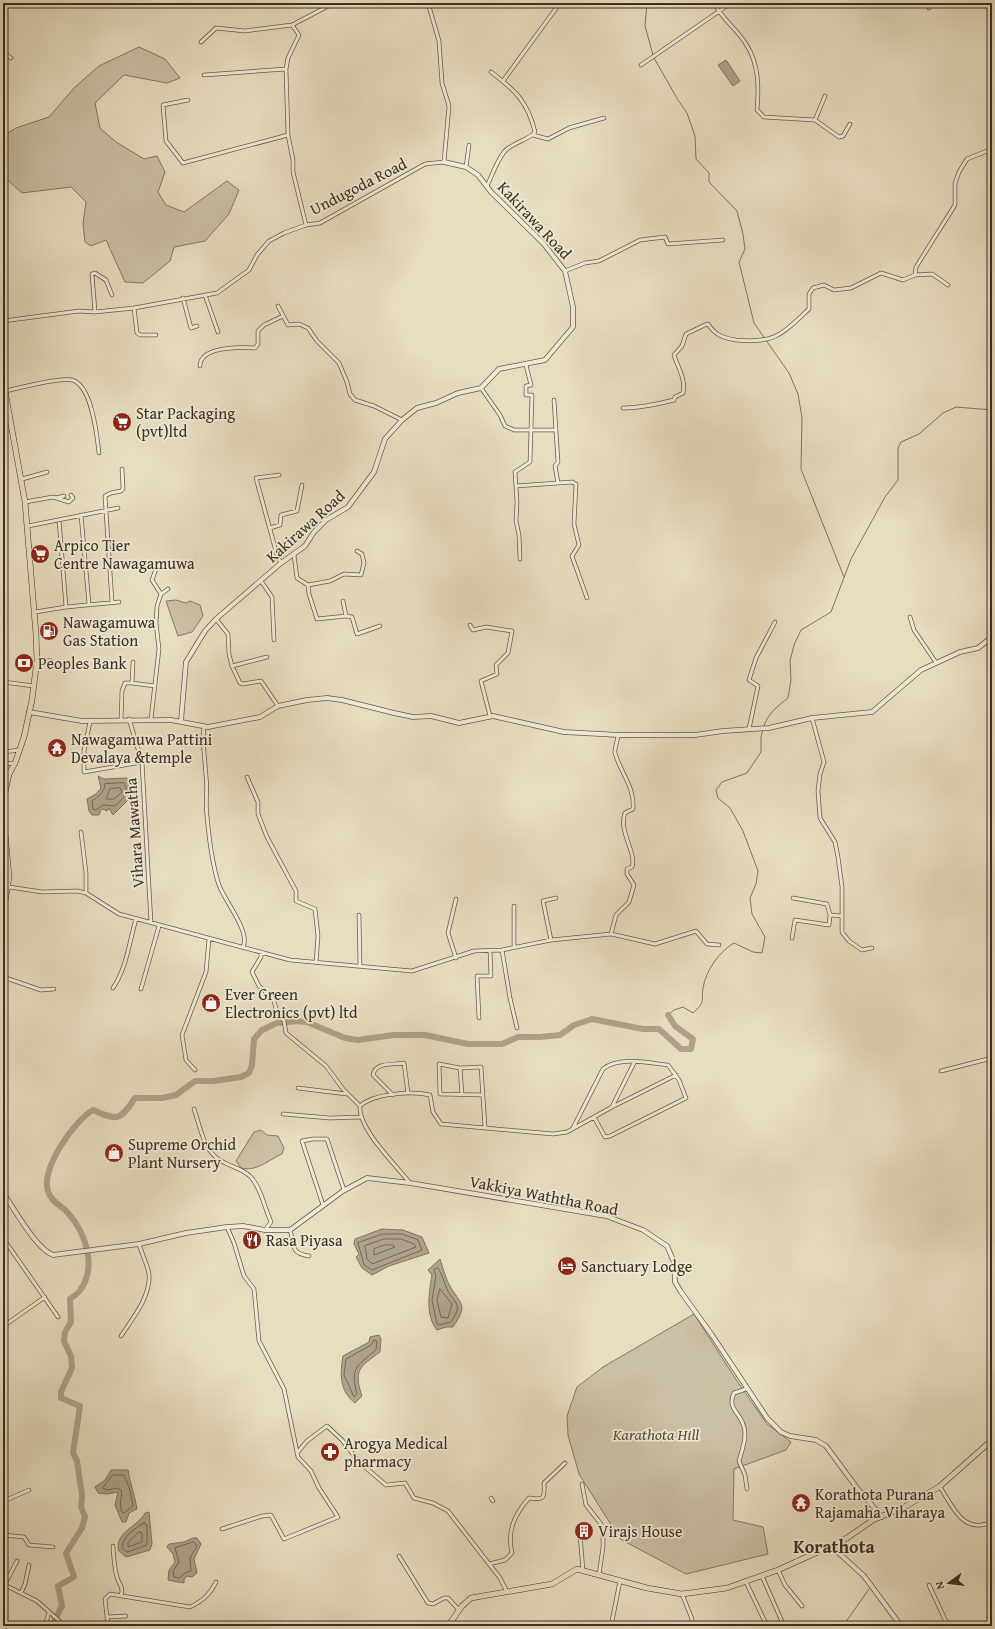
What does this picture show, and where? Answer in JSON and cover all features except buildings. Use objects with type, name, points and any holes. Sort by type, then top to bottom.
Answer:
[{"type":"main road","points":[[3,380],[22,479],[28,526],[35,612],[37,660],[34,686],[20,750],[9,774],[5,792],[4,823],[9,887],[3,912]]},
{"type":"main road","points":[[448,1626],[459,1610],[471,1598],[552,1584],[577,1569],[620,1581],[682,1594],[716,1590],[746,1582],[778,1570],[847,1538],[874,1520],[906,1506],[940,1487],[992,1440]]},
{"type":"street","points":[[201,42],[216,28],[245,31],[292,25],[334,3]]},
{"type":"street","points":[[428,3],[439,41],[442,83],[449,106],[444,162]]},
{"type":"street","points":[[503,81],[560,3]]},
{"type":"street","points":[[714,3],[718,12],[746,44],[755,62],[759,91],[757,110],[764,117],[815,120],[839,137],[843,136],[850,124]]},
{"type":"street","points":[[641,64],[731,3]]},
{"type":"street","points":[[928,3],[929,8]]},
{"type":"street","points":[[292,25],[299,35],[288,58],[286,69],[288,135],[293,160],[293,172],[306,225]]},
{"type":"street","points":[[3,52],[11,58]]},
{"type":"street","points":[[204,75],[286,69]]},
{"type":"street","points":[[490,72],[503,81],[518,95],[531,116],[536,132],[534,135]]},
{"type":"street","points":[[815,120],[825,96]]},
{"type":"street","points":[[188,100],[163,105],[162,111],[166,140],[183,163],[288,135]]},
{"type":"street","points":[[487,186],[504,152],[520,140],[534,135],[548,138],[568,128],[604,118]]},
{"type":"street","points":[[466,167],[469,145]]},
{"type":"street","points":[[915,275],[920,261],[955,205],[955,183],[959,172],[967,159],[992,149]]},
{"type":"street","name":"Kakirawa Road","points":[[181,721],[188,656],[205,630],[281,563],[305,546],[314,532],[326,520],[348,507],[374,472],[385,439],[402,420],[417,408],[458,393],[481,388],[499,369],[526,365],[545,360],[573,327],[573,307],[565,271],[543,243],[491,192],[478,175],[466,167],[444,162]]},
{"type":"street","name":"Undugoda Road","points":[[3,321],[79,311],[95,312],[134,308],[217,293],[249,270],[256,255],[269,242],[284,233],[306,225],[320,223],[425,164],[444,162]]},
{"type":"street","points":[[565,271],[585,263],[599,261],[640,240],[665,237],[668,244],[723,240]]},
{"type":"street","points":[[95,312],[92,274],[96,272],[106,280],[112,295]]},
{"type":"street","points":[[623,408],[667,402],[674,400],[675,396],[683,393],[684,388],[681,371],[674,355],[682,346],[686,334],[705,325],[708,324],[718,335],[728,339],[761,342],[781,334],[809,309],[809,294],[812,288],[824,285],[834,290],[851,288],[881,273],[903,280],[915,275],[932,274],[948,285]]},
{"type":"street","points":[[205,295],[218,332]]},
{"type":"street","points":[[183,298],[191,328],[197,326]]},
{"type":"street","points":[[278,306],[288,325],[299,324],[308,328],[329,355],[339,363],[350,394],[355,400],[374,406],[402,420]]},
{"type":"street","points":[[134,308],[137,334],[156,335]]},
{"type":"street","points":[[200,366],[201,360],[216,349],[255,348],[258,344],[258,331],[264,325],[283,316]]},
{"type":"street","points":[[520,559],[519,535],[516,520],[515,472],[530,462],[531,446],[529,431],[532,426],[532,396],[526,395],[526,386],[531,385],[526,365]]},
{"type":"street","points":[[5,391],[68,380],[79,383],[83,388],[89,403],[96,428],[99,453]]},
{"type":"street","points":[[481,388],[500,415],[505,426],[514,430],[556,430]]},
{"type":"street","points":[[554,400],[558,462],[555,466],[558,483]]},
{"type":"street","points":[[112,602],[104,496],[123,489],[122,469]]},
{"type":"street","points":[[22,479],[47,472]]},
{"type":"street","points":[[279,475],[256,478],[277,555],[281,563]]},
{"type":"street","points":[[516,486],[572,482],[576,484],[574,524],[579,545],[572,556],[587,598]]},
{"type":"street","points":[[270,528],[280,524],[281,515],[297,511],[302,485]]},
{"type":"street","points":[[56,498],[69,502],[73,498],[71,495]]},
{"type":"street","points":[[25,502],[64,496]]},
{"type":"street","points":[[28,526],[81,514],[118,508]]},
{"type":"street","points":[[81,514],[89,604]]},
{"type":"street","points":[[59,520],[66,607]]},
{"type":"street","points":[[294,555],[297,578],[308,585],[330,581],[344,574],[361,574],[364,563],[362,554],[357,551]]},
{"type":"street","points":[[155,563],[156,569],[152,580],[161,594]]},
{"type":"street","points":[[261,581],[272,597],[274,640]]},
{"type":"street","points":[[308,585],[309,594],[317,619],[346,616],[352,617],[357,634],[380,626]]},
{"type":"street","points":[[151,719],[159,649],[156,623],[157,606],[161,594],[168,589]]},
{"type":"street","points":[[343,601],[346,616]]},
{"type":"street","points":[[35,612],[89,604],[119,602]]},
{"type":"street","points":[[910,617],[914,630],[936,661]]},
{"type":"street","points":[[216,619],[228,634],[229,654],[232,666],[240,683],[243,684],[261,681],[278,706]]},
{"type":"street","points":[[749,729],[758,686],[749,680],[756,658],[775,622]]},
{"type":"street","points":[[470,625],[473,630],[486,627],[512,631],[508,654],[496,665],[497,674],[481,681],[490,716]]},
{"type":"street","points":[[29,712],[62,719],[90,722],[151,719],[181,721],[204,727],[221,726],[260,717],[278,706],[307,700],[327,698],[342,700],[413,717],[430,716],[459,723],[490,716],[504,717],[564,732],[678,736],[769,728],[812,718],[872,712],[921,670],[936,661],[960,652],[978,648],[992,638]]},
{"type":"street","points":[[232,666],[267,657]]},
{"type":"street","points":[[37,660],[51,661]]},
{"type":"street","points":[[132,683],[133,662]]},
{"type":"street","points":[[3,682],[34,686]]},
{"type":"street","points":[[121,720],[122,690],[125,683],[155,686]]},
{"type":"street","points":[[812,718],[824,762],[820,774],[818,791],[820,818],[835,842],[842,887],[842,932],[849,941],[862,950],[872,948]]},
{"type":"street","name":"Vihara Mawatha","points":[[129,720],[142,762],[151,923]]},
{"type":"street","points":[[90,722],[84,751],[84,772],[142,762]]},
{"type":"street","points":[[204,727],[202,747],[207,776],[206,815],[214,863],[219,886],[235,915],[244,937],[243,947]]},
{"type":"street","points":[[611,934],[616,915],[629,902],[634,885],[627,874],[627,869],[632,867],[633,863],[626,839],[623,818],[625,813],[633,809],[634,800],[632,789],[615,752],[618,735]]},
{"type":"street","points":[[3,752],[20,750]]},
{"type":"street","points":[[3,764],[15,763]]},
{"type":"street","points":[[247,777],[258,802],[258,814],[265,831],[296,890],[296,901],[315,909],[318,936],[316,963]]},
{"type":"street","points":[[82,832],[86,873],[86,893]]},
{"type":"street","points":[[9,887],[42,892],[77,891],[86,893],[109,909],[136,919],[290,960],[412,971],[474,951],[502,950],[551,940],[611,934],[655,944],[696,932],[707,944],[719,945]]},
{"type":"street","points":[[551,940],[543,901],[556,898]]},
{"type":"street","points":[[792,938],[795,920],[829,925],[830,915],[827,904],[793,898]]},
{"type":"street","points":[[456,899],[448,933],[456,958]]},
{"type":"street","points":[[514,906],[514,947]]},
{"type":"street","points":[[359,915],[360,966]]},
{"type":"street","points":[[830,915],[842,916]]},
{"type":"street","points":[[113,988],[125,967],[127,947],[136,919]]},
{"type":"street","points":[[141,989],[160,926]]},
{"type":"street","points":[[196,1070],[186,1060],[182,1035],[206,972],[209,939]]},
{"type":"street","points":[[502,950],[510,998],[517,1028]]},
{"type":"street","points":[[479,1018],[477,976],[491,976],[490,951]]},
{"type":"street","points":[[261,952],[261,957],[252,972],[253,976],[259,986],[272,998],[277,1012],[284,1023],[286,1033],[326,1066],[347,1094],[360,1106],[361,1117],[367,1130],[410,1183]]},
{"type":"street","points":[[3,977],[41,990],[54,989]]},
{"type":"street","points":[[941,1070],[992,1058]]},
{"type":"street","points":[[612,1107],[634,1063]]},
{"type":"street","points":[[573,1128],[603,1069],[610,1064],[634,1063],[668,1065],[676,1075],[686,1098],[610,1136],[605,1137],[594,1117]]},
{"type":"street","points":[[393,1095],[373,1075],[374,1070],[378,1066],[404,1064],[408,1093]]},
{"type":"street","points":[[440,1094],[439,1064],[460,1068],[481,1067],[485,1127]]},
{"type":"street","points":[[460,1068],[462,1095]]},
{"type":"street","points":[[430,1095],[433,1112],[441,1124],[553,1134],[566,1132],[676,1075]]},
{"type":"street","points":[[298,1088],[347,1094]]},
{"type":"street","points":[[360,1106],[364,1102],[393,1095],[419,1092],[430,1095],[483,1095]]},
{"type":"street","points":[[194,1110],[207,1147],[218,1159],[250,1177],[257,1187],[271,1222],[266,1230]]},
{"type":"street","points":[[283,1114],[330,1118],[361,1117]]},
{"type":"street","points":[[323,1205],[302,1141],[327,1139],[344,1190]]},
{"type":"street","name":"Vakkiya Waththa Road","points":[[290,1230],[344,1190],[367,1178],[410,1183],[606,1216],[654,1236],[667,1246],[674,1262],[676,1282],[680,1292],[712,1335],[746,1389],[767,1418],[781,1432],[790,1436],[816,1440],[826,1446],[857,1488],[882,1517]]},
{"type":"street","points":[[3,1193],[27,1229],[48,1253],[53,1254],[139,1244],[186,1233],[243,1226],[266,1230],[290,1230],[295,1251],[298,1254],[309,1256]]},
{"type":"street","points":[[222,1529],[270,1514],[284,1539],[338,1516],[319,1488],[311,1471],[296,1453],[284,1389],[259,1341],[254,1289],[244,1276],[234,1243],[227,1228]]},
{"type":"street","points":[[3,1238],[58,1317]]},
{"type":"street","points":[[121,1336],[139,1308],[148,1283],[149,1274],[139,1244]]},
{"type":"street","points":[[5,1325],[45,1297]]},
{"type":"street","points":[[746,1389],[734,1393],[732,1406],[744,1428],[743,1449],[739,1461],[745,1475],[746,1488]]},
{"type":"street","points":[[296,1453],[307,1441],[327,1426],[342,1440],[359,1462],[386,1485],[405,1483],[414,1498],[433,1503],[448,1510],[490,1564],[500,1578],[507,1592]]},
{"type":"street","points":[[490,1564],[505,1560],[512,1553],[509,1539],[510,1529],[525,1503],[529,1498],[543,1498],[545,1495],[544,1484],[565,1463]]},
{"type":"street","points":[[582,1484],[586,1505],[601,1524],[603,1531],[603,1547],[599,1575]]},
{"type":"street","points":[[940,1487],[957,1513],[966,1522],[973,1526],[980,1526],[992,1522]]},
{"type":"street","points":[[3,1504],[6,1500],[29,1490]]},
{"type":"street","points":[[580,1534],[583,1571]]},
{"type":"street","points":[[3,1535],[23,1537],[29,1545],[52,1547]]},
{"type":"street","points":[[113,1546],[117,1578],[122,1587],[121,1595]]},
{"type":"street","points":[[830,1546],[864,1576],[901,1626]]},
{"type":"street","points":[[399,1556],[428,1603],[433,1604],[444,1598],[448,1598],[459,1610]]},
{"type":"street","points":[[17,1560],[4,1584],[37,1601],[65,1626]]},
{"type":"street","points":[[21,1593],[25,1584],[29,1565]]},
{"type":"street","points":[[778,1570],[785,1585],[802,1606]]},
{"type":"street","points":[[762,1576],[784,1626]]},
{"type":"street","points":[[611,1626],[620,1581]]},
{"type":"street","points":[[108,1626],[106,1599],[108,1594],[190,1607],[199,1603],[210,1593],[216,1582]]},
{"type":"street","points":[[746,1582],[767,1626]]},
{"type":"street","points":[[929,1585],[948,1626]]},
{"type":"street","points":[[682,1594],[692,1619],[691,1626]]},
{"type":"street","points":[[45,1626],[49,1612]]},
{"type":"street","points":[[107,1617],[126,1616]]},
{"type":"green space","points":[[139,47],[165,59],[180,78],[167,83],[124,75],[95,103],[100,128],[116,142],[144,159],[157,156],[165,172],[158,192],[166,205],[184,212],[227,181],[239,190],[229,214],[205,241],[174,247],[170,261],[143,283],[125,282],[106,240],[91,246],[85,242],[83,224],[86,202],[71,187],[22,193],[3,176],[3,136],[16,128],[49,117],[75,87],[99,66]]},
{"type":"green space","points":[[176,600],[186,603],[190,601],[200,605],[203,616],[192,632],[178,636],[166,601]]},
{"type":"green space","points":[[261,1130],[267,1135],[278,1136],[284,1148],[282,1154],[257,1167],[247,1169],[241,1168],[236,1161],[254,1132]]},
{"type":"green space","name":"Karathota Hill","points":[[694,1314],[737,1381],[767,1424],[791,1442],[786,1450],[734,1469],[733,1520],[763,1527],[768,1554],[686,1574],[620,1539],[579,1474],[568,1435],[567,1416],[577,1387],[603,1367]]},
{"type":"water","points":[[726,60],[740,81],[733,86],[718,65]]},
{"type":"water","points":[[98,776],[104,779],[127,778],[133,791],[130,798],[113,815],[109,808],[107,811],[103,809],[101,810],[99,815],[92,815],[89,811],[87,799],[96,794],[101,788]]},
{"type":"water","points":[[382,1229],[403,1230],[422,1237],[429,1253],[389,1266],[372,1275],[362,1268],[356,1257],[359,1254],[354,1244],[355,1239]]},
{"type":"water","points":[[440,1259],[449,1285],[461,1303],[462,1310],[453,1327],[446,1327],[437,1330],[433,1324],[429,1311],[429,1296],[432,1275],[428,1270]]},
{"type":"water","points":[[379,1335],[381,1339],[380,1352],[363,1365],[358,1374],[359,1387],[362,1396],[355,1403],[343,1387],[341,1369],[343,1356],[369,1342],[370,1337]]},
{"type":"water","points":[[111,1470],[128,1470],[137,1509],[129,1513],[126,1522],[122,1522],[115,1505],[118,1492],[107,1494],[98,1493],[95,1487],[105,1480]]},
{"type":"water","points":[[149,1512],[152,1544],[150,1550],[126,1557],[119,1551],[118,1545],[120,1539],[123,1534],[142,1518],[145,1513]]},
{"type":"water","points":[[197,1538],[201,1544],[194,1559],[197,1573],[192,1577],[187,1576],[184,1579],[184,1583],[168,1580],[169,1570],[175,1562],[173,1554],[167,1547],[169,1544],[184,1542]]},
{"type":"waterway","points":[[647,3],[645,26],[653,55]]},
{"type":"waterway","points":[[654,58],[687,113],[695,136],[696,159],[709,173],[709,182],[737,211],[745,249],[739,262],[754,323],[789,373],[798,394],[802,418],[801,469],[844,577]]},
{"type":"waterway","points":[[764,726],[771,714],[788,698],[791,680],[790,661],[794,645],[801,630],[831,612],[851,559],[885,497],[898,480],[898,448],[901,442],[919,434],[943,413],[956,407],[992,410]]},
{"type":"waterway","points":[[668,1015],[674,1010],[683,1007],[693,1013],[700,1006],[703,988],[710,968],[718,956],[734,943],[753,952],[762,953],[765,937],[752,914],[750,898],[756,884],[758,871],[743,831],[730,808],[718,798],[716,790],[722,782],[747,773],[761,752],[761,737],[763,729]]},
{"type":"waterway","points":[[52,1626],[62,1606],[58,1586],[74,1577],[66,1553],[82,1528],[85,1517],[81,1507],[82,1495],[77,1461],[73,1453],[80,1406],[61,1398],[61,1392],[72,1368],[71,1356],[64,1341],[65,1332],[71,1322],[70,1299],[80,1290],[86,1280],[88,1259],[84,1239],[66,1210],[56,1203],[49,1195],[47,1181],[49,1170],[61,1146],[69,1134],[85,1116],[93,1110],[108,1116],[117,1117],[125,1111],[135,1098],[162,1098],[176,1095],[195,1081],[213,1081],[241,1077],[249,1073],[252,1065],[254,1039],[262,1030],[277,1023],[297,1021],[307,1022],[345,1038],[358,1040],[394,1035],[425,1035],[468,1044],[502,1044],[518,1037],[560,1035],[574,1025],[592,1019],[643,1029],[659,1029],[681,1049],[691,1049],[693,1039],[675,1026],[668,1015]]},
{"type":"waterway","points":[[843,1626],[869,1589]]},
{"type":"place","name":"Star Packaging (pvt)ltd","points":[[122,422]]},
{"type":"place","name":"Arpico Tier Centre Nawagamuwa","points":[[40,554]]},
{"type":"place","name":"Nawagamuwa Gas Station","points":[[49,631]]},
{"type":"place","name":"Peoples Bank","points":[[24,663]]},
{"type":"place","name":"Nawagamuwa Pattini Devalaya &temple","points":[[57,748]]},
{"type":"place","name":"Ever Green Electronics (pvt) ltd","points":[[211,1003]]},
{"type":"place","name":"Supreme Orchid Plant Nursery","points":[[114,1153]]},
{"type":"place","name":"Rasa Piyasa","points":[[252,1240]]},
{"type":"place","name":"Sanctuary Lodge","points":[[567,1266]]},
{"type":"place","name":"Arogya Medical pharmacy","points":[[330,1452]]},
{"type":"place","name":"Korathota Purana Rajamaha Viharaya","points":[[801,1503]]},
{"type":"place","name":"Virajs House","points":[[584,1531]]},
{"type":"district","name":"Korathota","points":[[834,1546]]}]
